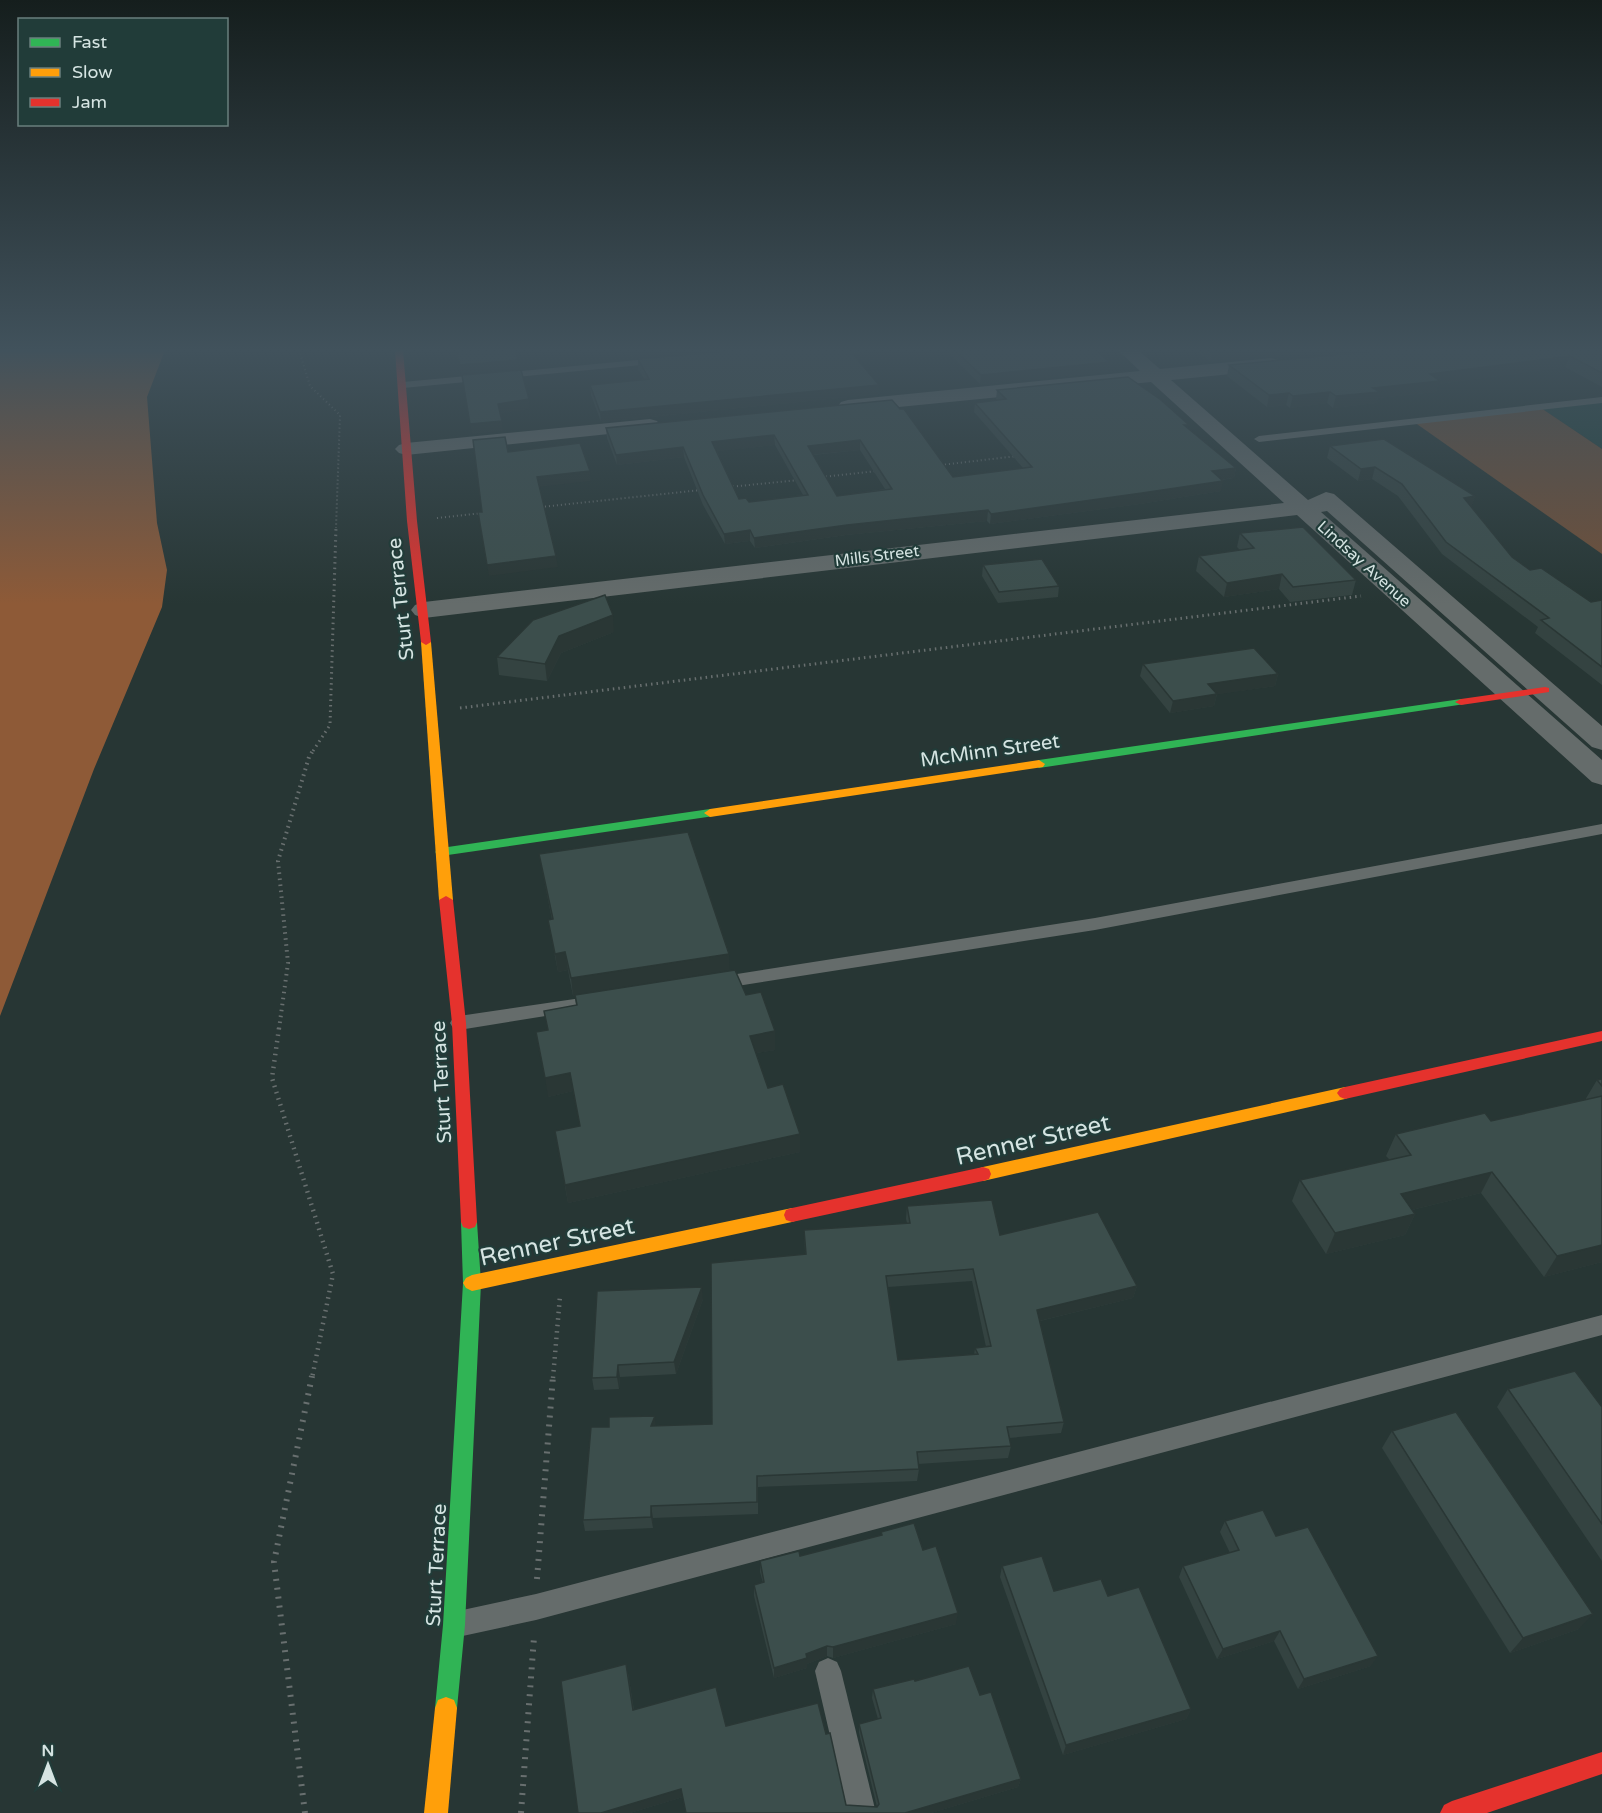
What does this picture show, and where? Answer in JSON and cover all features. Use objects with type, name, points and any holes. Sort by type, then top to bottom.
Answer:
[{"type":"street","name":"Sturt Terrace","points":[[405,435],[412,521],[424,610],[441,852],[459,1023],[472,1283],[454,1625],[436,1813]]},
{"type":"street","points":[[406,449],[557,435]]},
{"type":"street","name":"Lindsay Avenue","points":[[1221,435],[1602,776]]},
{"type":"street","name":"Lindsay Avenue","points":[[1254,435],[1602,741]]},
{"type":"street","name":"Mills Street","points":[[424,610],[1331,504]]},
{"type":"street","name":"McMinn Street","points":[[441,852],[1545,690]]},
{"type":"street","name":"Renner Street","points":[[472,1283],[881,1197],[1602,1036]]},
{"type":"street","points":[[1452,1813],[1602,1763]]},
{"type":"lane","points":[[1259,439],[1298,435]]},
{"type":"lane","points":[[706,984],[1095,924],[1602,829]]},
{"type":"lane","points":[[459,1023],[612,999]]},
{"type":"lane","points":[[454,1625],[536,1607],[1602,1325]]},
{"type":"lane","points":[[828,1671],[862,1813]]},
{"type":"path","points":[[305,1813],[274,1562],[333,1274],[272,1078],[288,963],[278,861],[309,757],[330,725],[339,435]]},
{"type":"path","points":[[935,465],[1018,456]]},
{"type":"path","points":[[816,478],[887,470]]},
{"type":"path","points":[[721,488],[804,479]]},
{"type":"path","points":[[531,508],[709,489]]},
{"type":"path","points":[[412,521],[483,513]]},
{"type":"path","points":[[430,712],[1395,592]]},
{"type":"path","points":[[521,1813],[561,1298],[555,1264]]},
{"type":"shaded area","points":[[0,435],[150,435],[157,523],[167,570],[162,607],[94,769],[0,1016]]},
{"type":"shaded area","points":[[1432,435],[1581,435],[1602,449],[1602,554]]},
{"type":"shaded area","points":[[1581,435],[1602,435],[1602,449]]},
{"type":"building","points":[[608,435],[922,435],[953,477],[1032,467],[1003,435],[1196,435],[1236,468],[1212,471],[1223,481],[1142,493],[991,514],[988,510],[847,525],[754,538],[750,530],[724,534],[703,495],[683,447],[616,455]],"holes":[[[774,435],[808,495],[749,502],[746,498],[739,499],[712,442]],[[860,440],[892,489],[837,496],[808,446]]]},
{"type":"building","points":[[505,437],[508,452],[580,443],[590,471],[537,477],[556,556],[487,565],[478,512],[482,512],[473,440]]},
{"type":"building","points":[[1384,439],[1475,496],[1464,498],[1512,557],[1530,570],[1541,568],[1591,602],[1602,600],[1602,667],[1541,620],[1549,618],[1446,542],[1402,484],[1375,467],[1361,469],[1330,446]]},
{"type":"building","points":[[1303,527],[1356,580],[1293,587],[1282,574],[1227,583],[1199,556],[1254,548],[1240,533]]},
{"type":"building","points":[[1042,559],[1059,586],[999,592],[983,565]]},
{"type":"building","points":[[605,595],[613,615],[559,636],[545,664],[497,657],[533,620]]},
{"type":"building","points":[[1254,648],[1278,674],[1208,684],[1217,694],[1173,701],[1143,664]]},
{"type":"building","points":[[688,832],[729,954],[571,978],[565,952],[555,954],[548,920],[553,919],[539,854]]},
{"type":"building","points":[[735,970],[746,995],[761,992],[775,1031],[750,1036],[768,1088],[783,1084],[800,1134],[565,1185],[555,1131],[580,1126],[570,1073],[545,1078],[536,1032],[548,1030],[544,1011],[577,1005],[575,995]]},
{"type":"building","points":[[1602,1096],[1602,1245],[1557,1256],[1492,1172],[1401,1194],[1415,1214],[1335,1233],[1300,1180],[1411,1155],[1396,1134],[1485,1113],[1491,1121]]},
{"type":"building","points":[[992,1200],[1000,1235],[1098,1212],[1137,1286],[1037,1310],[1064,1422],[1007,1427],[1011,1446],[917,1452],[919,1469],[757,1476],[757,1502],[651,1506],[651,1517],[583,1520],[591,1427],[609,1427],[609,1417],[655,1416],[651,1426],[712,1424],[711,1263],[806,1254],[804,1230],[910,1223],[907,1206]],"holes":[[[973,1269],[991,1346],[975,1348],[978,1354],[898,1360],[886,1276]]]},
{"type":"building","points":[[702,1287],[674,1362],[618,1365],[617,1377],[592,1378],[597,1291]]},
{"type":"building","points":[[1575,1371],[1602,1407],[1602,1524],[1508,1389]]},
{"type":"building","points":[[1456,1412],[1593,1614],[1523,1638],[1392,1431]]},
{"type":"building","points":[[1263,1510],[1276,1536],[1308,1527],[1378,1656],[1304,1679],[1280,1631],[1223,1649],[1183,1566],[1239,1550],[1225,1521]]},
{"type":"building","points":[[914,1523],[923,1550],[936,1546],[958,1613],[833,1647],[827,1646],[806,1654],[807,1658],[774,1668],[754,1585],[764,1582],[760,1561],[799,1551],[800,1556],[882,1535],[881,1532]]},
{"type":"building","points":[[1042,1556],[1054,1591],[1101,1579],[1108,1596],[1139,1587],[1191,1709],[1066,1745],[1002,1566]]},
{"type":"building","points":[[626,1664],[633,1710],[716,1687],[726,1726],[818,1703],[826,1734],[830,1733],[846,1805],[877,1807],[879,1804],[859,1724],[881,1718],[873,1689],[914,1679],[915,1681],[969,1666],[980,1695],[991,1692],[1021,1779],[905,1813],[686,1813],[681,1789],[601,1813],[578,1813],[561,1681]]},
{"type":"traffic: fast","points":[[1039,764],[1461,702]]},
{"type":"traffic: fast","points":[[441,852],[710,813]]},
{"type":"traffic: fast","points":[[446,1708],[454,1625],[472,1283],[469,1222]]},
{"type":"traffic: slow","points":[[426,642],[446,900]]},
{"type":"traffic: slow","points":[[710,813],[1039,764]]},
{"type":"traffic: slow","points":[[983,1174],[1345,1093]]},
{"type":"traffic: slow","points":[[472,1283],[792,1215]]},
{"type":"traffic: slow","points":[[436,1813],[446,1708]]},
{"type":"traffic: jam","points":[[405,435],[412,521],[426,642]]},
{"type":"traffic: jam","points":[[1461,702],[1545,690]]},
{"type":"traffic: jam","points":[[446,900],[459,1023],[469,1222]]},
{"type":"traffic: jam","points":[[1345,1093],[1602,1036]]},
{"type":"traffic: jam","points":[[792,1215],[983,1174]]},
{"type":"traffic: jam","points":[[1452,1813],[1602,1763]]}]
